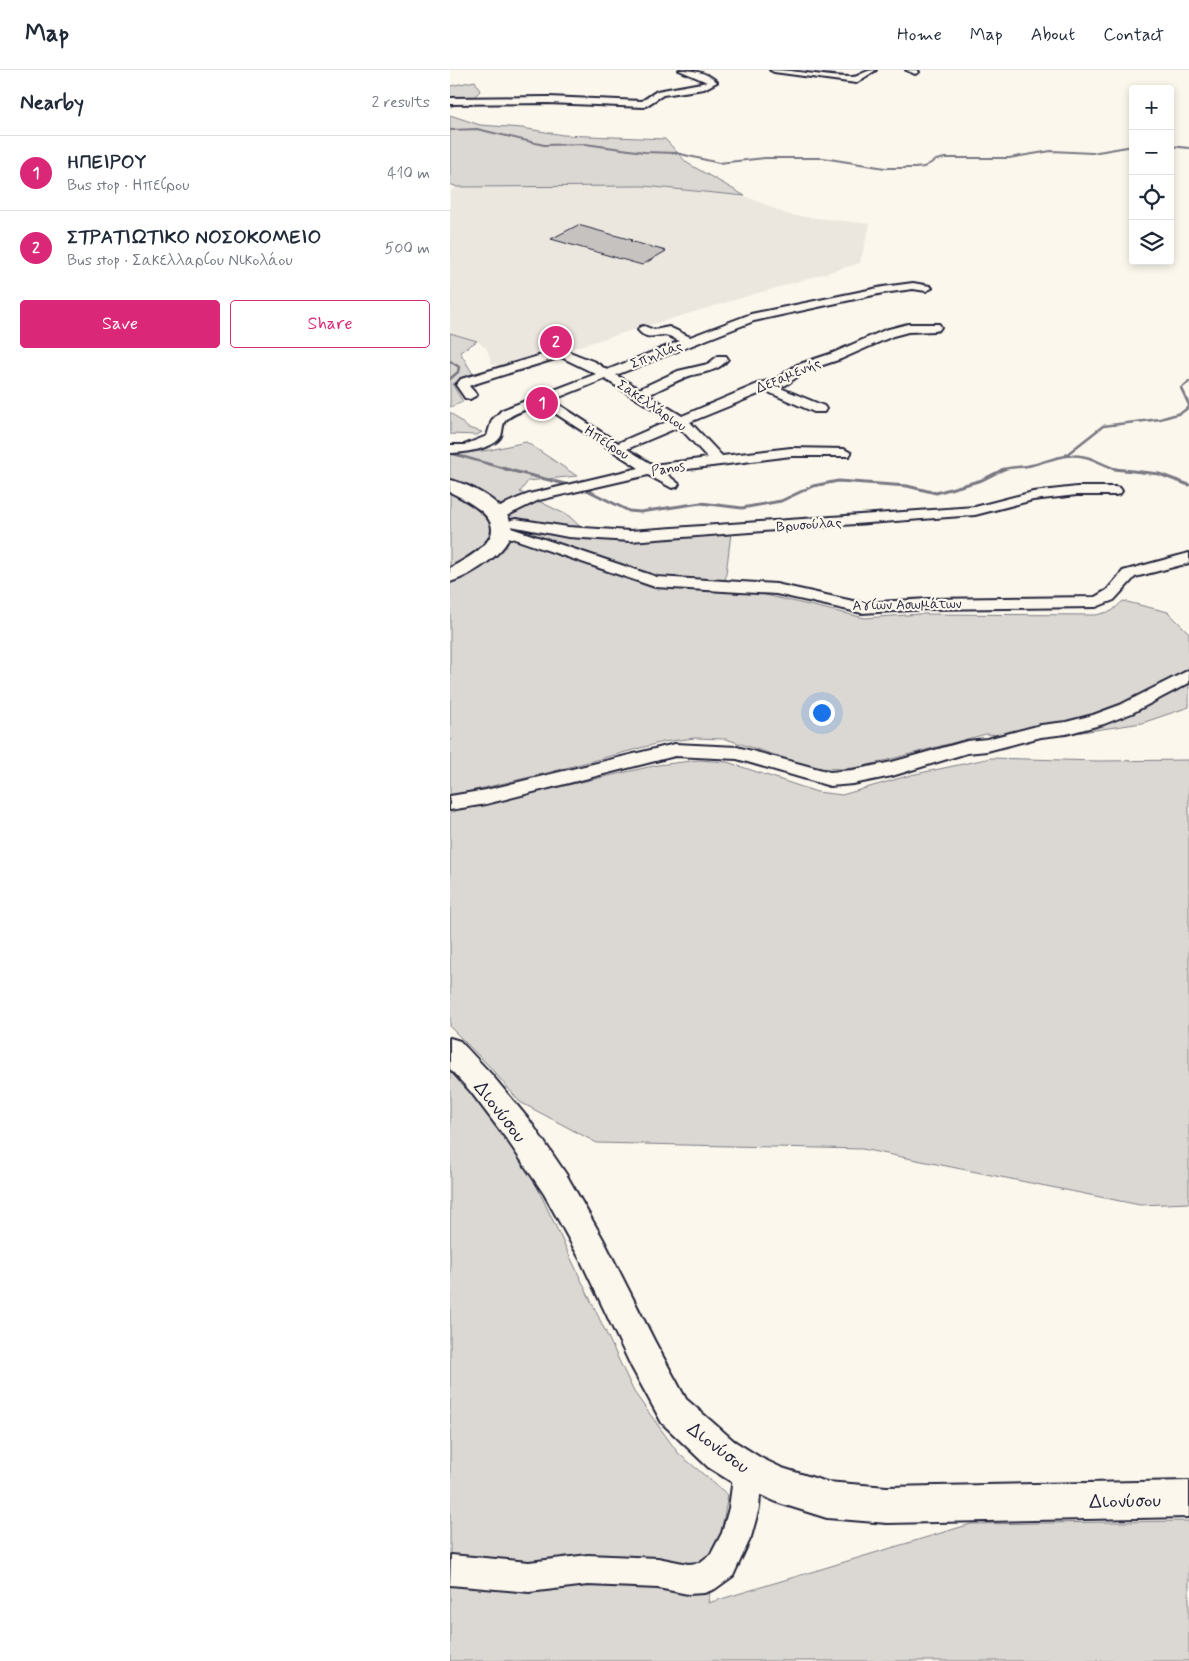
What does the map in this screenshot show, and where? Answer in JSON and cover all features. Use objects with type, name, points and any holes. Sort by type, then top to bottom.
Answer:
[{"type":"main road","points":[[450,485],[478,500],[500,522],[497,542],[483,557],[450,576]]},
{"type":"main road","name":"Διονύσου","points":[[450,1050],[481,1083],[519,1131],[555,1184],[592,1250],[643,1354],[674,1411],[721,1454],[748,1472],[779,1485],[827,1500],[887,1504],[1189,1498]]},
{"type":"street","points":[[450,101],[548,100],[644,104],[660,93],[704,86],[713,82],[706,77],[683,70]]},
{"type":"street","points":[[774,70],[851,80],[856,80],[872,70]]},
{"type":"street","name":"Σπηλιάς","points":[[453,449],[487,442],[494,436],[495,426],[501,416],[688,341],[751,318],[906,286],[926,288]]},
{"type":"street","name":"Δεξαμενής","points":[[617,448],[765,386],[781,382],[801,368],[837,356],[889,334],[908,328],[935,327]]},
{"type":"street","points":[[644,330],[653,334],[669,331],[688,341]]},
{"type":"street","name":"Σακελλάριου","points":[[470,394],[462,385],[466,382],[558,352],[581,360],[681,421],[718,461]]},
{"type":"street","points":[[638,394],[676,377],[712,367],[722,359]]},
{"type":"street","points":[[765,386],[819,409]]},
{"type":"street","name":"Ηπείρου","points":[[542,399],[672,484]]},
{"type":"street","name":"Panos","points":[[500,522],[517,504],[534,497],[650,470],[791,452],[844,453]]},
{"type":"street","name":"Βρυσούλας","points":[[500,522],[568,532],[630,536],[974,511],[1033,496],[1077,491],[1115,492]]},
{"type":"street","name":"Αγίων Ασωμάτων","points":[[500,522],[655,582],[776,589],[862,608],[928,604],[1096,602],[1111,596],[1129,574],[1189,558]]},
{"type":"street","points":[[450,803],[486,797],[674,750],[737,753],[830,779],[870,774],[967,747],[987,745],[1041,731],[1066,728],[1098,720],[1126,709],[1189,676]]},
{"type":"street","points":[[451,1570],[529,1577],[588,1570],[658,1573],[688,1579],[704,1578],[722,1565],[736,1537],[744,1508],[748,1472]]},
{"type":"shaded area","points":[[475,81],[480,91],[472,99],[450,107],[450,86]]},
{"type":"shaded area","points":[[450,115],[480,125],[522,128],[563,135],[665,139],[687,163],[745,196],[644,186],[457,187],[450,184]]},
{"type":"shaded area","points":[[644,186],[745,196],[789,215],[870,224],[860,263],[505,368],[492,364],[487,349],[477,341],[450,333],[450,192],[457,187]]},
{"type":"shaded area","points":[[450,333],[477,341],[460,352],[474,376],[452,384],[463,402],[450,407]]},
{"type":"shaded area","points":[[450,412],[468,428],[482,432],[477,435],[450,434]]},
{"type":"shaded area","points":[[526,442],[577,476],[528,481],[520,492],[569,516],[592,538],[731,533],[725,582],[662,579],[622,566],[614,574],[655,586],[748,591],[865,618],[920,614],[1096,615],[1112,611],[1123,601],[1168,612],[1189,633],[1189,707],[1142,723],[1042,738],[986,734],[861,767],[843,769],[814,768],[726,739],[695,738],[663,742],[547,773],[450,796],[450,455],[490,450]]},
{"type":"shaded area","points":[[991,758],[1097,761],[1189,760],[1189,1203],[1140,1205],[862,1149],[597,1143],[520,1102],[488,1065],[450,1027],[450,811],[658,765],[699,760],[727,762],[817,792],[842,795],[911,775]]},
{"type":"shaded area","points":[[450,1067],[480,1099],[531,1174],[634,1392],[678,1453],[728,1495],[708,1603],[971,1524],[1189,1521],[1189,1661],[450,1661]]},
{"type":"building","points":[[578,225],[666,251],[642,265],[551,239]]},
{"type":"waterway","points":[[450,130],[477,129],[544,145],[585,144],[644,152],[676,153],[719,163],[765,158],[823,158],[885,168],[924,167],[936,160],[945,158],[1009,158],[1051,151],[1092,153],[1129,147]]},
{"type":"waterway","points":[[1174,146],[1189,148]]},
{"type":"waterway","points":[[450,361],[459,367],[458,372],[450,379]]},
{"type":"waterway","points":[[1189,382],[1181,388],[1189,405]]},
{"type":"waterway","points":[[1066,455],[1103,426],[1160,419],[1181,413],[1189,407]]},
{"type":"waterway","points":[[450,453],[510,470]]},
{"type":"waterway","points":[[1003,470],[1077,455],[1117,469]]},
{"type":"waterway","points":[[505,469],[573,486]]},
{"type":"waterway","points":[[1117,469],[1159,474],[1189,485]]},
{"type":"waterway","points":[[583,488],[629,511],[640,512],[701,503],[742,508],[781,501],[813,486],[838,481],[907,486],[936,493],[982,480],[1003,470]]},
{"type":"place","name":"ΣΤΡΑΤΙΩΤΙΚΟ ΝΟΣΟΚΟΜΕΙΟ","points":[[556,342]]},
{"type":"place","name":"ΗΠΕΙΡΟΥ","points":[[542,403]]}]
